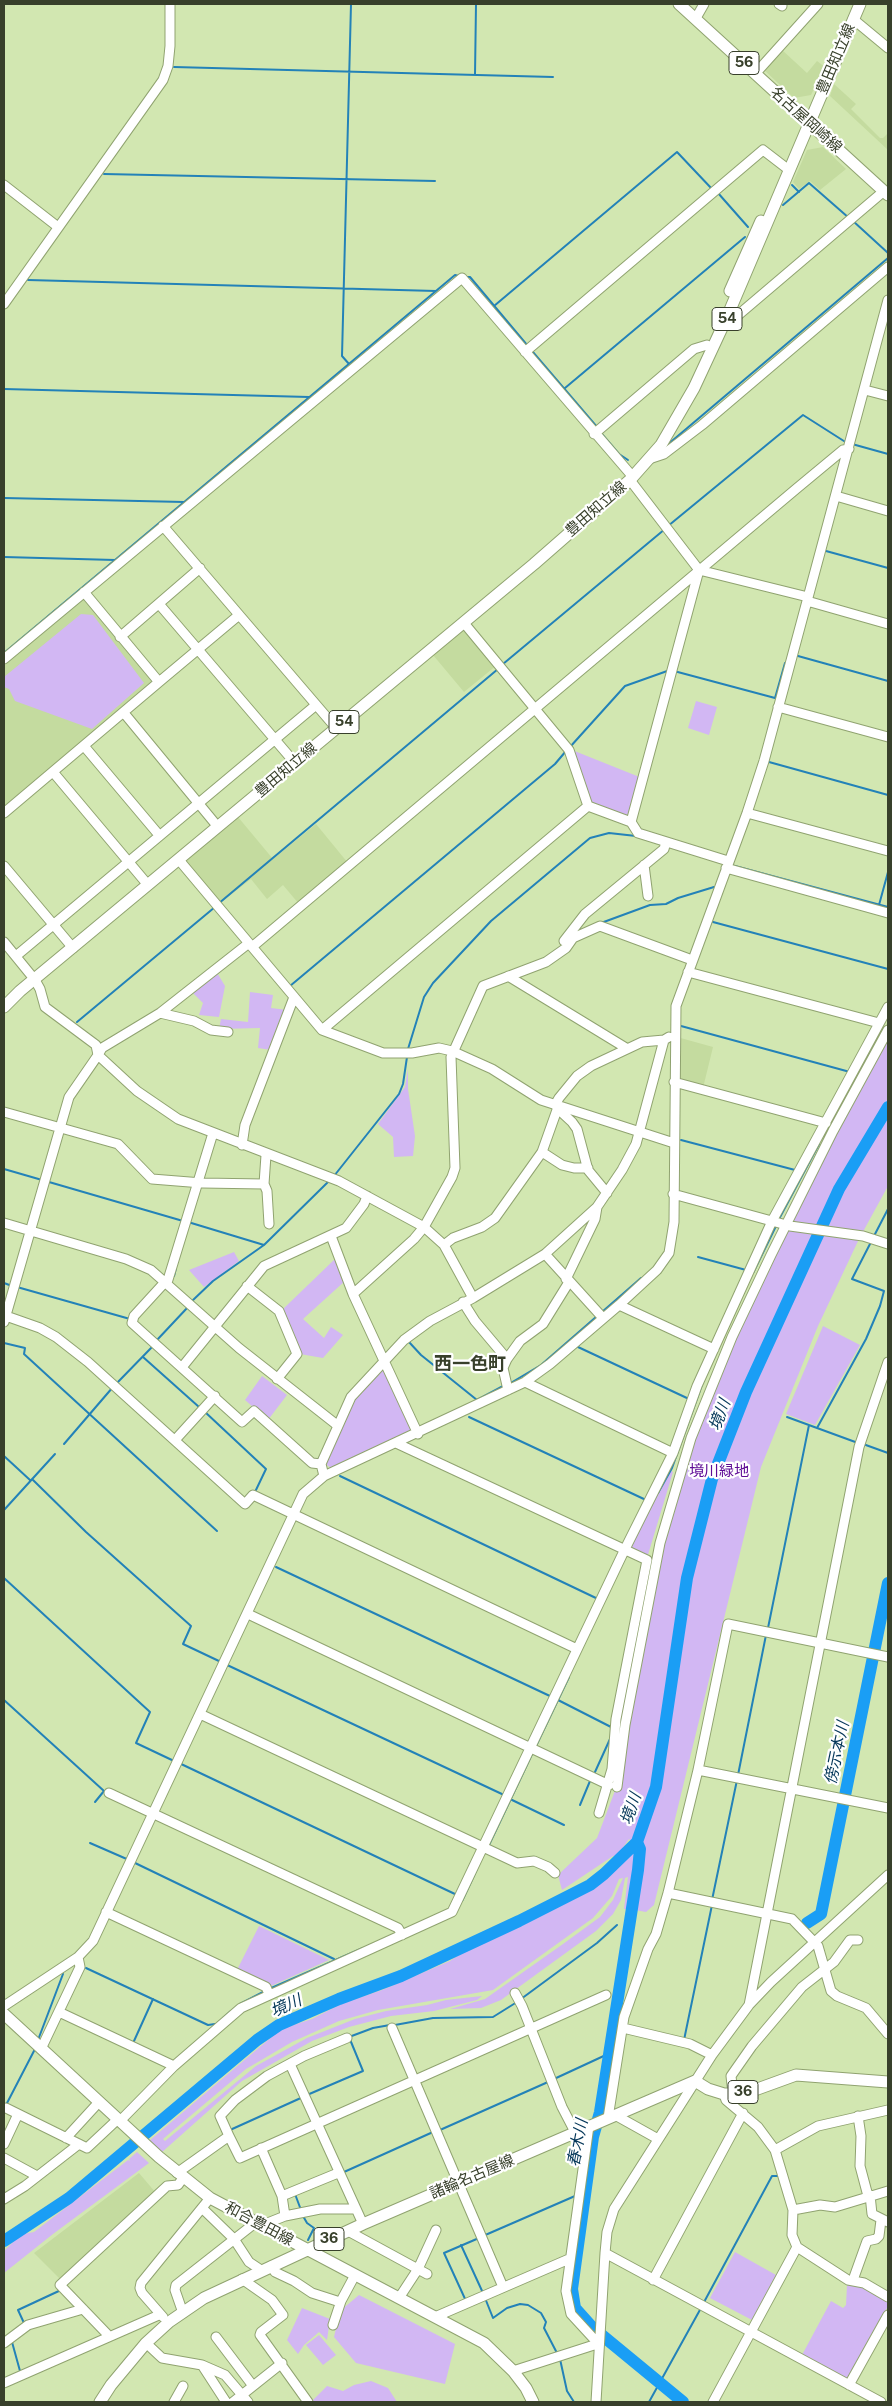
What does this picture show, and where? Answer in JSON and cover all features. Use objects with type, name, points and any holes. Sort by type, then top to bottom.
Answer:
[{"type":"main road","name":"名古屋岡崎線","points":[[679,4],[886,193]]},
{"type":"main road","name":"豊田知立線","points":[[4,1007],[336,728],[464,624],[631,479],[661,445],[694,388],[727,317],[860,4]]},
{"type":"main road","name":"豊田知立線","points":[[649,459],[707,345],[777,187],[789,170]]},
{"type":"main road","name":"豊田知立線","points":[[4,1016],[25,995],[35,980]]},
{"type":"main road","name":"和合豊田線","points":[[4,2014],[180,2175],[210,2198],[484,2343],[513,2371],[526,2388],[533,2402]]},
{"type":"main road","name":"36","points":[[696,2081],[708,2089],[729,2094],[752,2091],[796,2075],[888,2082]]},
{"type":"main road","name":"諸輪名古屋線","points":[[100,2402],[110,2385],[146,2342],[169,2322],[204,2298],[363,2224],[696,2081]]},
{"type":"street","points":[[4,304],[163,80],[168,66],[170,46],[170,4]]},
{"type":"street","points":[[696,18],[704,4]]},
{"type":"street","points":[[755,74],[818,4]]},
{"type":"street","points":[[853,20],[888,48]]},
{"type":"street","points":[[525,352],[763,150],[789,170]]},
{"type":"street","points":[[4,185],[58,227]]},
{"type":"street","points":[[727,317],[737,316],[886,193]]},
{"type":"street","points":[[649,459],[664,454],[702,425],[888,267]]},
{"type":"street","points":[[4,660],[462,278],[631,479],[699,570],[808,599],[888,624]]},
{"type":"street","points":[[4,2006],[78,1957],[92,1941],[303,1494],[324,1476],[396,1442],[418,1434],[525,1382],[550,1364],[619,1305],[657,1270],[669,1253],[674,1222],[674,1034],[676,1006],[747,813],[764,761],[888,300]]},
{"type":"street","points":[[594,434],[694,349],[707,345]]},
{"type":"street","points":[[865,390],[888,396]]},
{"type":"street","points":[[577,1649],[253,1496],[245,1504],[88,1362],[56,1337],[40,1328],[5,1319],[69,1097],[102,1048],[160,1013],[250,945],[843,450],[849,449]]},
{"type":"street","points":[[836,496],[888,510]]},
{"type":"street","points":[[163,526],[336,728]]},
{"type":"street","points":[[120,636],[200,568]]},
{"type":"street","points":[[631,822],[699,570]]},
{"type":"street","points":[[84,592],[159,682]]},
{"type":"street","points":[[159,604],[295,763]]},
{"type":"street","points":[[4,814],[239,615]]},
{"type":"street","points":[[464,624],[569,750],[588,806]]},
{"type":"street","points":[[16,956],[316,705]]},
{"type":"street","points":[[778,707],[888,737]]},
{"type":"street","points":[[124,713],[218,827]]},
{"type":"street","points":[[84,746],[159,835]]},
{"type":"street","points":[[53,772],[148,885]]},
{"type":"street","points":[[588,806],[631,822],[638,833],[727,864],[888,913]]},
{"type":"street","points":[[322,1030],[588,806]]},
{"type":"street","points":[[747,813],[888,851]]},
{"type":"street","points":[[353,1294],[414,1239],[424,1227],[454,1172],[452,1051],[483,986],[546,962],[566,948],[585,914],[664,849],[666,842]]},
{"type":"street","points":[[179,860],[322,1030],[383,1053],[412,1053],[439,1048],[452,1051],[492,1069],[541,1100],[557,1107],[674,1143]]},
{"type":"street","points":[[644,865],[648,896]]},
{"type":"street","points":[[4,866],[73,948]]},
{"type":"street","points":[[543,958],[561,946],[571,936],[600,926],[692,960]]},
{"type":"street","points":[[4,942],[35,980],[40,989],[45,1007],[96,1045],[98,1055],[154,1104],[178,1120],[339,1181],[424,1227],[444,1245],[473,1298]]},
{"type":"street","points":[[688,972],[879,1023]]},
{"type":"street","points":[[508,976],[626,1048]]},
{"type":"street","points":[[242,1144],[244,1126],[294,997]]},
{"type":"street","points":[[6,2108],[87,2148],[120,2120],[174,2066],[241,2008],[452,1912],[624,1550],[673,1453],[697,1386],[772,1221],[888,1007]]},
{"type":"street","points":[[160,1013],[194,1021],[210,1030],[228,1032]]},
{"type":"street","points":[[599,1813],[613,1786],[660,1542],[691,1438],[718,1368],[786,1225],[833,1131],[888,1030]]},
{"type":"street","points":[[444,1245],[453,1238],[482,1227],[495,1218],[542,1152],[559,1098],[583,1071],[626,1048],[648,1041],[664,1040],[674,1034]]},
{"type":"street","points":[[324,1476],[321,1464],[351,1397],[384,1360],[418,1329],[545,1254],[597,1207],[608,1193],[630,1156],[640,1131],[664,1040]]},
{"type":"street","points":[[674,1082],[826,1123]]},
{"type":"street","points":[[557,1107],[577,1129],[588,1168],[608,1193]]},
{"type":"street","points":[[4,1112],[118,1144],[152,1179],[264,1184]]},
{"type":"street","points":[[213,1133],[166,1282],[134,1316],[132,1323],[183,1366],[242,1422],[254,1411],[312,1464],[321,1464]]},
{"type":"street","points":[[542,1152],[562,1165],[574,1168],[588,1168]]},
{"type":"street","points":[[266,1154],[264,1184],[267,1191],[269,1224]]},
{"type":"street","points":[[673,1194],[786,1225],[863,1236],[888,1244]]},
{"type":"street","points":[[183,1366],[264,1266],[346,1228],[368,1196]]},
{"type":"street","points":[[508,1390],[503,1368],[507,1359],[520,1341],[543,1324],[568,1280],[595,1218],[597,1207]]},
{"type":"street","points":[[4,1223],[126,1258],[150,1270],[166,1282],[214,1326],[337,1425]]},
{"type":"street","points":[[331,1236],[353,1294],[418,1434]]},
{"type":"street","points":[[545,1254],[603,1318]]},
{"type":"street","points":[[247,1286],[279,1310],[297,1354],[278,1379]]},
{"type":"street","points":[[463,1302],[475,1321],[507,1359]]},
{"type":"street","points":[[619,1305],[714,1350]]},
{"type":"street","points":[[749,2005],[859,1447],[885,1381],[888,1362]]},
{"type":"street","points":[[525,1382],[673,1453]]},
{"type":"street","points":[[175,1440],[215,1396]]},
{"type":"street","points":[[396,1442],[647,1560],[616,1719],[612,1769],[613,1786]]},
{"type":"street","points":[[248,1614],[613,1786]]},
{"type":"street","points":[[658,2139],[610,2117],[624,2017],[648,1949],[656,1934],[668,1893],[698,1770],[728,1624],[888,1656]]},
{"type":"street","points":[[200,1714],[517,1863],[534,1861],[548,1867],[555,1873]]},
{"type":"street","points":[[698,1770],[888,1808]]},
{"type":"street","points":[[109,1793],[398,1928],[402,1935]]},
{"type":"street","points":[[596,2402],[598,2343],[601,2328],[605,2253],[607,2232],[614,2209],[712,2055],[749,2005],[771,1982],[888,1875]]},
{"type":"street","points":[[668,1893],[792,1919],[818,1946],[831,1991],[837,1996],[866,2008],[888,2034]]},
{"type":"street","points":[[106,1912],[266,1987],[269,1994]]},
{"type":"street","points":[[858,1940],[850,1940],[834,1962],[802,1987],[737,2066],[731,2076],[729,2094],[726,2100],[758,2127],[775,2150],[793,2210],[792,2235],[796,2247],[830,2269],[864,2283],[888,2297]]},
{"type":"street","points":[[41,2049],[80,1967],[78,1957]]},
{"type":"street","points":[[298,1981],[326,1977]]},
{"type":"street","points":[[515,1993],[562,2107],[575,2132]]},
{"type":"street","points":[[347,2038],[290,2064],[252,2086],[220,2116],[240,2158],[606,1995]]},
{"type":"street","points":[[59,2012],[174,2066]]},
{"type":"street","points":[[392,2028],[503,2287]]},
{"type":"street","points":[[623,2028],[690,2044],[712,2055]]},
{"type":"street","points":[[290,2064],[354,2209],[363,2224]]},
{"type":"street","points":[[66,2138],[99,2102]]},
{"type":"street","points":[[775,2150],[818,2126],[888,2110]]},
{"type":"street","points":[[652,2280],[743,2113]]},
{"type":"street","points":[[4,2144],[18,2114]]},
{"type":"street","points":[[853,2280],[867,2241],[876,2239],[879,2236],[885,2221],[872,2214],[860,2166],[861,2136],[858,2116]]},
{"type":"street","points":[[591,2126],[569,2259],[566,2291],[568,2307],[576,2322],[598,2343]]},
{"type":"street","points":[[109,2336],[60,2285],[167,2186],[178,2184],[180,2175],[228,2136]]},
{"type":"street","points":[[4,2199],[79,2144]]},
{"type":"street","points":[[261,2148],[282,2196],[285,2216]]},
{"type":"street","points":[[4,2158],[37,2176]]},
{"type":"street","points":[[282,2196],[338,2173]]},
{"type":"street","points":[[793,2210],[820,2205],[835,2207],[888,2191]]},
{"type":"street","points":[[169,2322],[159,2315],[142,2294],[141,2283],[210,2198]]},
{"type":"street","points":[[202,2208],[233,2238],[249,2262],[276,2272],[312,2293],[340,2302]]},
{"type":"street","points":[[266,2228],[270,2222],[285,2216],[320,2209],[354,2209]]},
{"type":"street","points":[[183,2312],[175,2290],[176,2285],[199,2268],[233,2238],[252,2227],[255,2223]]},
{"type":"street","points":[[399,2298],[418,2269],[436,2230]]},
{"type":"street","points":[[348,2231],[427,2274]]},
{"type":"street","points":[[713,2402],[796,2247]]},
{"type":"street","points":[[605,2253],[750,2333],[881,2402]]},
{"type":"street","points":[[436,2318],[569,2259]]},
{"type":"street","points":[[334,2326],[340,2302],[355,2275]]},
{"type":"street","points":[[242,2279],[272,2300],[283,2315],[261,2332],[260,2335],[308,2402]]},
{"type":"street","points":[[4,2343],[28,2325],[83,2309]]},
{"type":"street","points":[[4,2383],[159,2315]]},
{"type":"street","points":[[849,2385],[888,2315]]},
{"type":"street","points":[[216,2337],[253,2386]]},
{"type":"street","points":[[146,2342],[162,2358],[202,2365],[225,2375],[245,2399]]},
{"type":"street","points":[[513,2371],[598,2343]]},
{"type":"street","points":[[234,2402],[245,2399],[253,2386],[282,2364]]},
{"type":"street","points":[[202,2365],[226,2402]]},
{"type":"street","points":[[174,2402],[183,2386]]},
{"type":"shaded area","points":[[781,49],[807,73],[817,61],[825,67],[811,95],[794,98],[763,69]]},
{"type":"shaded area","points":[[834,84],[856,104],[851,109],[880,138],[883,138],[888,133],[888,150],[830,96]]},
{"type":"shaded area","points":[[823,147],[846,169],[820,190],[810,181],[799,189],[793,182],[807,150]]},
{"type":"shaded area","points":[[84,598],[155,681],[4,809],[4,666]]},
{"type":"shaded area","points":[[463,629],[466,629],[497,665],[464,692],[433,655]]},
{"type":"shaded area","points":[[238,817],[273,859],[316,824],[348,863],[299,904],[283,885],[267,899],[251,879],[219,904],[185,861]]},
{"type":"shaded area","points":[[677,1037],[713,1047],[703,1088],[678,1080]]},
{"type":"shaded area","points":[[139,2173],[156,2193],[62,2281],[34,2253]]},
{"type":"green space","points":[[81,614],[93,615],[144,683],[92,729],[15,701],[9,689],[4,687],[4,677]]},
{"type":"green space","points":[[696,701],[717,707],[709,735],[688,728]]},
{"type":"green space","points":[[572,750],[642,778],[631,819],[592,806]]},
{"type":"green space","points":[[216,971],[225,986],[219,1017],[199,1015],[203,1003],[192,992]]},
{"type":"green space","points":[[250,992],[273,995],[271,1008],[287,1010],[271,1050],[258,1048],[260,1028],[219,1029],[221,1019],[248,1022]]},
{"type":"green space","name":"境川緑地","points":[[888,1025],[888,1186],[859,1239],[818,1326],[761,1467],[654,1905],[646,1912],[635,1910],[643,1854],[629,1839],[617,1856],[613,1856],[562,1890],[558,1875],[597,1838],[616,1788],[656,1563],[682,1456],[792,1213]]},
{"type":"green space","points":[[408,1069],[408,1089],[415,1136],[413,1156],[394,1157],[393,1137],[378,1124],[405,1087]]},
{"type":"green space","points":[[234,1252],[239,1261],[204,1287],[189,1270]]},
{"type":"green space","points":[[336,1258],[345,1281],[303,1319],[324,1338],[331,1327],[343,1335],[323,1358],[300,1354],[282,1310]]},
{"type":"green space","points":[[823,1326],[860,1345],[815,1425],[786,1414]]},
{"type":"green space","points":[[384,1365],[414,1430],[331,1468],[327,1465],[326,1460],[353,1400]]},
{"type":"green space","points":[[262,1376],[287,1395],[268,1420],[245,1400]]},
{"type":"green space","points":[[669,1470],[673,1472],[647,1558],[626,1549]]},
{"type":"green space","points":[[632,1851],[638,1854],[630,1909],[624,1909],[628,1877],[625,1878],[621,1900],[613,1914],[596,1931],[501,2000],[481,2008],[450,2009],[485,1999],[600,1917],[613,1900],[623,1878],[619,1879],[612,1896],[593,1918],[493,1990],[378,2010],[339,2021],[292,2042],[246,2069],[163,2139],[165,2141],[256,2066],[307,2038],[355,2019],[386,2011],[446,2000],[482,1996],[477,2000],[434,2011],[391,2016],[349,2027],[312,2041],[242,2081],[161,2153],[149,2141],[281,2029],[312,2019],[341,2004],[382,1990],[450,1961],[466,1950],[537,1917],[592,1888],[621,1864]]},
{"type":"green space","points":[[259,1926],[329,1960],[271,1986],[237,1970]]},
{"type":"green space","points":[[137,2152],[149,2163],[4,2273],[4,2251],[17,2238],[23,2234],[34,2232],[128,2160],[130,2161],[129,2159]]},
{"type":"green space","points":[[735,2252],[776,2275],[752,2320],[710,2298]]},
{"type":"green space","points":[[851,2281],[888,2301],[888,2306],[848,2380],[802,2355],[831,2301],[843,2308],[846,2305],[847,2285]]},
{"type":"green space","points":[[359,2295],[455,2344],[445,2384],[356,2363],[334,2337],[340,2311]]},
{"type":"green space","points":[[302,2308],[330,2319],[327,2340],[319,2332],[304,2345],[298,2354],[287,2340]]},
{"type":"green space","points":[[319,2335],[336,2355],[323,2365],[306,2345]]},
{"type":"green space","points":[[371,2381],[388,2388],[397,2402],[312,2401],[327,2386],[343,2391],[354,2385]]},
{"type":"waterway","points":[[349,364],[342,356],[351,4]]},
{"type":"waterway","points":[[475,75],[476,4]]},
{"type":"waterway","points":[[174,67],[553,77]]},
{"type":"waterway","points":[[494,306],[677,152],[712,189]]},
{"type":"waterway","points":[[104,174],[435,181]]},
{"type":"waterway","points":[[783,205],[809,183],[849,218]]},
{"type":"waterway","points":[[792,185],[799,192]]},
{"type":"waterway","points":[[718,193],[748,227]]},
{"type":"waterway","points":[[853,221],[888,253]]},
{"type":"waterway","points":[[565,388],[745,237]]},
{"type":"waterway","points":[[666,446],[888,258]]},
{"type":"waterway","points":[[4,653],[455,275],[459,276]]},
{"type":"waterway","points":[[466,277],[470,277],[527,345]]},
{"type":"waterway","points":[[28,280],[436,291]]},
{"type":"waterway","points":[[532,351],[597,427]]},
{"type":"waterway","points":[[4,389],[309,397]]},
{"type":"waterway","points":[[668,526],[803,415],[847,443]]},
{"type":"waterway","points":[[601,433],[619,454],[628,460]]},
{"type":"waterway","points":[[852,444],[888,454]]},
{"type":"waterway","points":[[4,498],[184,502]]},
{"type":"waterway","points":[[503,664],[665,529]]},
{"type":"waterway","points":[[826,551],[888,568]]},
{"type":"waterway","points":[[4,557],[115,560]]},
{"type":"waterway","points":[[798,656],[888,681]]},
{"type":"waterway","points":[[674,671],[775,698],[785,663]]},
{"type":"waterway","points":[[218,904],[498,669]]},
{"type":"waterway","points":[[570,747],[625,686],[670,670]]},
{"type":"waterway","points":[[290,986],[555,764],[566,751]]},
{"type":"waterway","points":[[769,762],[888,795]]},
{"type":"waterway","points":[[408,1049],[424,997],[433,983],[491,921],[590,838],[609,833],[636,836]]},
{"type":"waterway","points":[[731,865],[888,907]]},
{"type":"waterway","points":[[879,905],[888,872]]},
{"type":"waterway","points":[[601,923],[650,905],[666,904],[678,898],[714,887]]},
{"type":"waterway","points":[[77,1022],[215,907]]},
{"type":"waterway","points":[[713,922],[888,969]]},
{"type":"waterway","points":[[681,1026],[850,1072]]},
{"type":"waterway","points":[[334,1176],[399,1094],[403,1084],[407,1057]]},
{"type":"waterway","name":"境川","points":[[4,2241],[69,2198],[257,2040],[279,2025],[339,1999],[401,1976],[519,1921],[590,1885],[637,1842],[656,1787],[687,1578],[712,1479],[746,1392],[839,1189],[888,1107]]},
{"type":"waterway","points":[[681,1140],[795,1170]]},
{"type":"waterway","points":[[779,1219],[819,1144]]},
{"type":"waterway","points":[[4,1169],[42,1180]]},
{"type":"waterway","points":[[188,1222],[264,1245],[329,1181]]},
{"type":"waterway","points":[[49,1182],[183,1221]]},
{"type":"waterway","points":[[874,1236],[888,1209]]},
{"type":"waterway","points":[[753,1273],[776,1226]]},
{"type":"waterway","points":[[817,1428],[866,1339],[880,1306],[884,1291],[852,1279],[871,1242]]},
{"type":"waterway","points":[[192,1301],[213,1281],[264,1245]]},
{"type":"waterway","points":[[698,1257],[746,1270]]},
{"type":"waterway","points":[[174,1276],[176,1268]]},
{"type":"waterway","points":[[602,1312],[641,1278]]},
{"type":"waterway","points":[[4,1283],[12,1286]]},
{"type":"waterway","points":[[17,1287],[130,1319]]},
{"type":"waterway","points":[[157,1340],[188,1307]]},
{"type":"waterway","points":[[509,1384],[541,1365],[596,1317]]},
{"type":"waterway","points":[[409,1342],[421,1355],[477,1400],[505,1385]]},
{"type":"waterway","points":[[4,1343],[25,1348],[24,1354],[217,1531]]},
{"type":"waterway","points":[[116,1384],[153,1346]]},
{"type":"waterway","points":[[578,1347],[689,1399]]},
{"type":"waterway","points":[[143,1357],[199,1407]]},
{"type":"waterway","points":[[658,1493],[672,1468],[703,1382]]},
{"type":"waterway","points":[[64,1444],[113,1387]]},
{"type":"waterway","points":[[205,1412],[266,1469],[255,1492]]},
{"type":"waterway","points":[[469,1417],[646,1500]]},
{"type":"waterway","points":[[787,1417],[858,1443]]},
{"type":"waterway","points":[[768,1628],[809,1425]]},
{"type":"waterway","points":[[863,1444],[888,1453]]},
{"type":"waterway","points":[[4,1510],[55,1454]]},
{"type":"waterway","points":[[4,1456],[30,1480]]},
{"type":"waterway","points":[[340,1476],[598,1599]]},
{"type":"waterway","points":[[32,1479],[86,1532],[191,1626],[183,1644],[221,1662]]},
{"type":"waterway","points":[[276,1567],[552,1697]]},
{"type":"waterway","points":[[4,1578],[150,1712],[136,1743],[174,1761]]},
{"type":"waterway","name":"傍示本川","points":[[807,1923],[821,1914],[888,1583]]},
{"type":"waterway","points":[[738,1775],[766,1635]]},
{"type":"waterway","points":[[225,1664],[504,1795]]},
{"type":"waterway","points":[[535,1748],[569,1677]]},
{"type":"waterway","points":[[4,1700],[104,1791],[95,1802]]},
{"type":"waterway","points":[[558,1700],[611,1727]]},
{"type":"waterway","points":[[595,1772],[610,1739]]},
{"type":"waterway","points":[[488,1847],[533,1752]]},
{"type":"waterway","points":[[179,1763],[457,1895]]},
{"type":"waterway","points":[[712,1900],[737,1780]]},
{"type":"waterway","points":[[580,1805],[590,1781]]},
{"type":"waterway","points":[[510,1799],[564,1825]]},
{"type":"waterway","name":"春木川","points":[[637,1842],[640,1849],[638,1870],[600,2112],[593,2137],[572,2289],[575,2308],[592,2327],[683,2402]]},
{"type":"waterway","points":[[90,1843],[129,1860]]},
{"type":"waterway","points":[[133,1862],[334,1959]]},
{"type":"waterway","points":[[462,1901],[477,1869]]},
{"type":"waterway","points":[[684,2040],[712,1905]]},
{"type":"waterway","points":[[521,1999],[597,1943],[617,1925]]},
{"type":"waterway","points":[[269,1989],[363,1948]]},
{"type":"waterway","points":[[86,1968],[208,2025],[215,2024]]},
{"type":"waterway","points":[[38,2040],[63,1974]]},
{"type":"waterway","points":[[240,2004],[265,1991]]},
{"type":"waterway","points":[[134,2041],[153,1999]]},
{"type":"waterway","points":[[395,2025],[433,2018],[493,2017],[517,2002]]},
{"type":"waterway","points":[[223,2018],[231,2011]]},
{"type":"waterway","points":[[307,2095],[363,2071],[349,2037],[373,2028],[390,2025]]},
{"type":"waterway","points":[[6,2105],[35,2049]]},
{"type":"waterway","points":[[554,2079],[608,2054]]},
{"type":"waterway","points":[[440,2130],[548,2082]]},
{"type":"waterway","points":[[230,2130],[303,2097]]},
{"type":"waterway","points":[[344,2172],[433,2132]]},
{"type":"waterway","points":[[703,2304],[772,2176],[779,2176]]},
{"type":"waterway","points":[[295,2194],[301,2210]]},
{"type":"waterway","points":[[483,2236],[575,2196]]},
{"type":"waterway","points":[[303,2216],[307,2223],[314,2228],[308,2240]]},
{"type":"waterway","points":[[466,2301],[444,2253],[479,2238]]},
{"type":"waterway","points":[[461,2245],[483,2293]]},
{"type":"waterway","points":[[24,2323],[18,2310],[61,2290]]},
{"type":"waterway","points":[[485,2298],[493,2318],[507,2308],[520,2304],[528,2305],[541,2313],[546,2322],[544,2328],[558,2355]]},
{"type":"waterway","points":[[649,2402],[701,2308]]},
{"type":"waterway","points":[[12,2342],[20,2371]]},
{"type":"waterway","points":[[560,2359],[567,2391],[574,2402]]},
{"type":"district","name":"西一色町","points":[[470,1364]]}]
